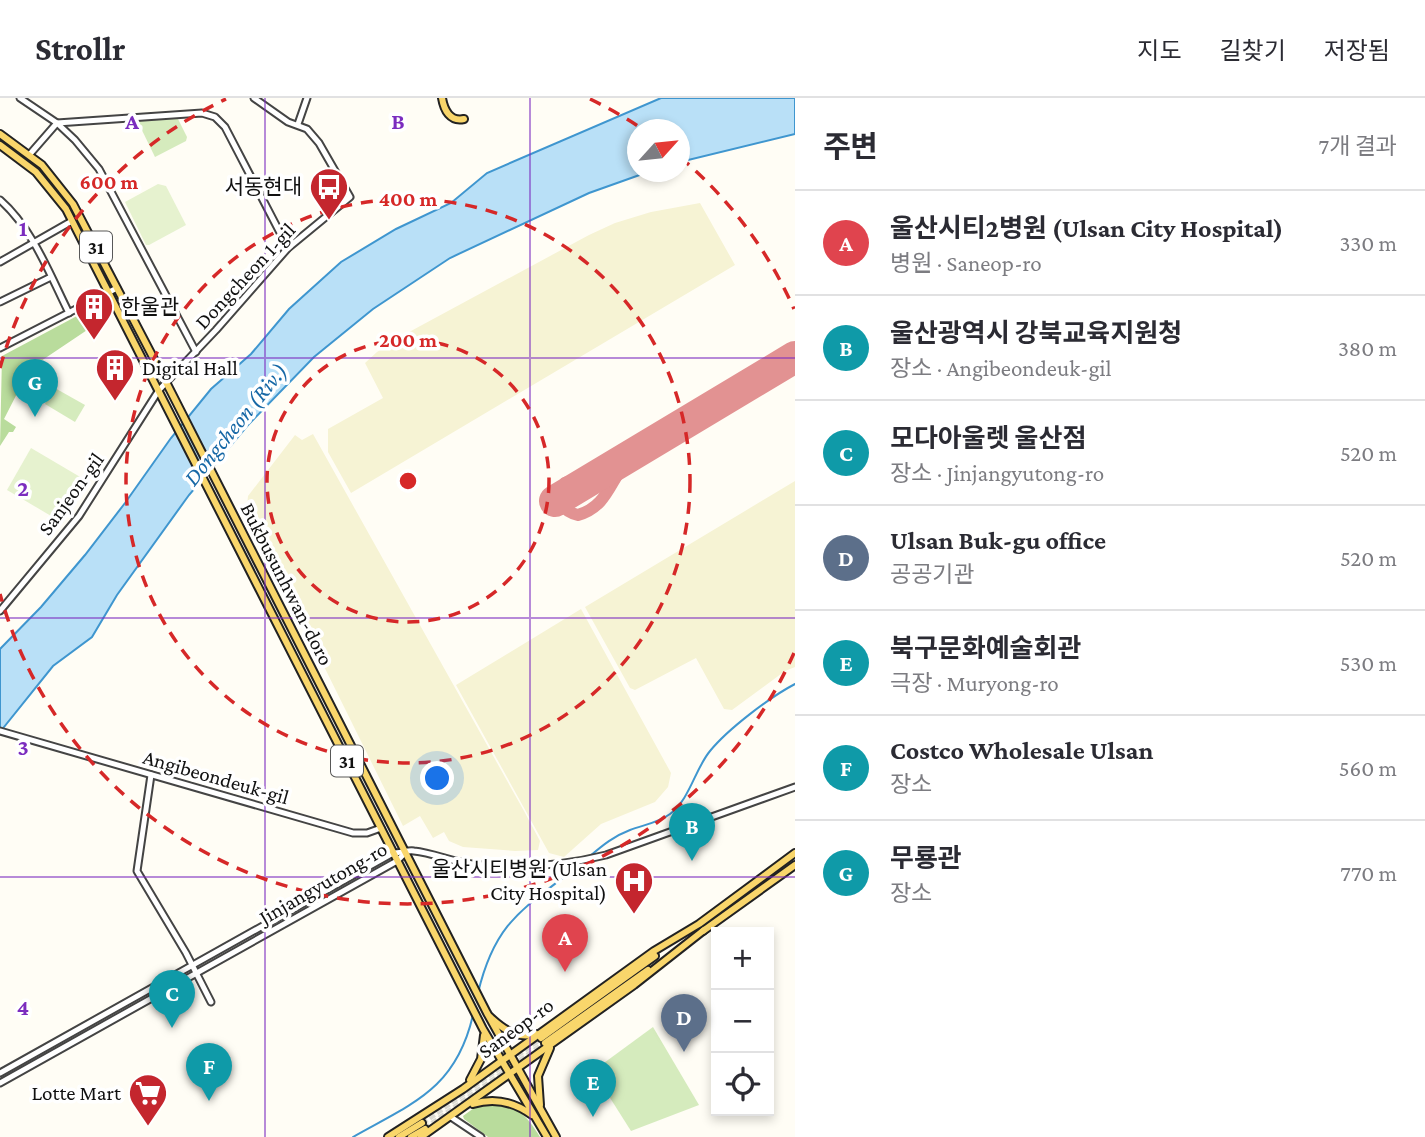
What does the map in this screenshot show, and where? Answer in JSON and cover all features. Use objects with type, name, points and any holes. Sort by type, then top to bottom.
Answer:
[{"type":"main road","points":[[442,98],[449,116],[453,119],[464,119]]},
{"type":"main road","name":"Bukbusunhwan-doro","points":[[0,134],[30,154],[54,177],[73,204],[518,1070]]},
{"type":"main road","name":"Bukbusunhwan-doro","points":[[0,145],[41,178],[56,195],[72,221],[482,1027],[547,1137]]},
{"type":"main road","name":"Saneop-ro","points":[[543,1038],[654,951],[699,924],[795,853]]},
{"type":"main road","name":"Saneop-ro","points":[[421,1137],[518,1070],[795,865]]},
{"type":"main road","name":"Saneop-ro","points":[[388,1137],[463,1089],[509,1055],[543,1038],[704,930]]},
{"type":"main road","points":[[486,1011],[504,1029],[516,1034],[543,1038]]},
{"type":"main road","points":[[463,1089],[481,1059],[482,1027]]},
{"type":"main road","points":[[541,1110],[538,1076],[555,1043]]},
{"type":"main road","name":"31","points":[[518,1070],[556,1137]]},
{"type":"main road","points":[[465,1107],[482,1101],[501,1101],[521,1108],[536,1119]]},
{"type":"main road","points":[[399,1137],[423,1126],[411,1137]]},
{"type":"street","points":[[20,98],[57,123],[85,150],[105,177],[196,352]]},
{"type":"street","points":[[254,98],[288,122],[298,124],[307,98]]},
{"type":"street","points":[[30,154],[57,123],[209,114],[221,121],[225,127],[288,248]]},
{"type":"street","name":"Dongcheon 1-gil","points":[[159,390],[288,248],[350,197],[319,143],[307,129],[298,124]]},
{"type":"street","points":[[0,200],[15,215],[33,242],[69,313]]},
{"type":"street","points":[[0,262],[72,221]]},
{"type":"street","points":[[0,302],[51,276]]},
{"type":"street","points":[[0,348],[117,288]]},
{"type":"street","name":"Sanjeon-gil","points":[[0,611],[79,516],[159,390]]},
{"type":"street","name":"Angibeondeuk-gil","points":[[0,731],[353,833],[367,834],[381,828]]},
{"type":"street","points":[[151,775],[137,871],[211,1002]]},
{"type":"street","points":[[405,853],[414,851],[451,861],[484,865],[564,864],[606,855],[795,787]]},
{"type":"street","name":"Jinjangyutong-ro","points":[[0,1073],[393,853],[405,853]]},
{"type":"street","name":"Jinjangyutong-ro","points":[[0,1083],[397,861],[405,853]]},
{"type":"street","points":[[451,1117],[481,1137]]},
{"type":"shaded area","points":[[700,203],[735,265],[351,493],[328,452],[328,429],[383,398],[365,363],[377,352],[398,338],[615,223],[651,212]]},
{"type":"shaded area","points":[[313,434],[524,811],[540,841],[538,850],[463,847],[449,841],[444,832],[433,838],[420,816],[403,826],[247,506],[248,496],[295,435],[302,440]]},
{"type":"shaded area","points":[[795,481],[795,667],[785,671],[732,710],[724,709],[696,658],[635,690],[630,688],[585,607]]},
{"type":"shaded area","points":[[581,609],[671,773],[668,787],[655,802],[601,824],[564,857],[549,853],[456,685]]},
{"type":"green space","points":[[178,119],[187,137],[186,141],[155,157],[137,120]]},
{"type":"green space","points":[[158,184],[166,186],[186,225],[146,245],[125,202]]},
{"type":"green space","points":[[105,301],[109,310],[105,318],[35,365],[31,363],[22,375],[25,378],[4,419],[16,427],[13,432],[9,432],[0,446],[2,356]]},
{"type":"green space","points":[[53,387],[85,405],[75,422],[45,404]]},
{"type":"green space","points":[[31,448],[87,481],[63,523],[7,490]]},
{"type":"green space","points":[[653,1027],[699,1105],[631,1131],[593,1071]]},
{"type":"green space","points":[[489,1103],[520,1112],[540,1137],[488,1137],[464,1119],[463,1116],[474,1108]]},
{"type":"water","name":"Dongcheon (Riv.)","points":[[661,98],[795,98],[795,134],[690,160],[690,119],[627,119],[627,179],[589,193],[450,258],[373,309],[314,357],[248,425],[189,495],[117,595],[92,637],[53,666],[0,732],[0,649],[41,607],[85,555],[171,438],[211,389],[251,354],[289,309],[341,262],[396,229],[451,203],[487,173]]},
{"type":"waterway","points":[[590,856],[619,835],[670,814],[683,800],[705,758],[718,742],[750,714],[795,684]]},
{"type":"waterway","points":[[478,993],[485,967],[505,930],[530,903],[583,862]]},
{"type":"waterway","points":[[353,1137],[413,1103],[443,1077],[456,1060],[473,1015]]},
{"type":"taxiway","points":[[613,466],[565,483],[560,493],[564,507],[578,515],[588,511],[603,498],[623,466],[644,448]]},
{"type":"runway","points":[[555,501],[795,357]]},
{"type":"tunnel","points":[[422,1123],[541,1038]]},
{"type":"tunnel","points":[[425,1129],[545,1043]]},
{"type":"place","name":"서동현대","points":[[329,221]]},
{"type":"place","name":"한울관","points":[[94,341]]},
{"type":"place","name":"Digital Hall","points":[[115,402]]},
{"type":"place","name":"무룡관","points":[[35,417]]},
{"type":"place","name":"울산광역시 강북교육지원청","points":[[692,861]]},
{"type":"place","name":"울산시티병원 (Ulsan City Hospital)","points":[[634,915]]},
{"type":"place","name":"울산시티2병원 (Ulsan City Hospital)","points":[[565,972]]},
{"type":"place","name":"모다아울렛 울산점","points":[[172,1028]]},
{"type":"place","name":"Ulsan Buk-gu office","points":[[684,1052]]},
{"type":"place","name":"Costco Wholesale Ulsan","points":[[209,1101]]},
{"type":"place","name":"북구문화예술회관","points":[[593,1117]]},
{"type":"place","name":"Lotte Mart","points":[[148,1127]]}]
